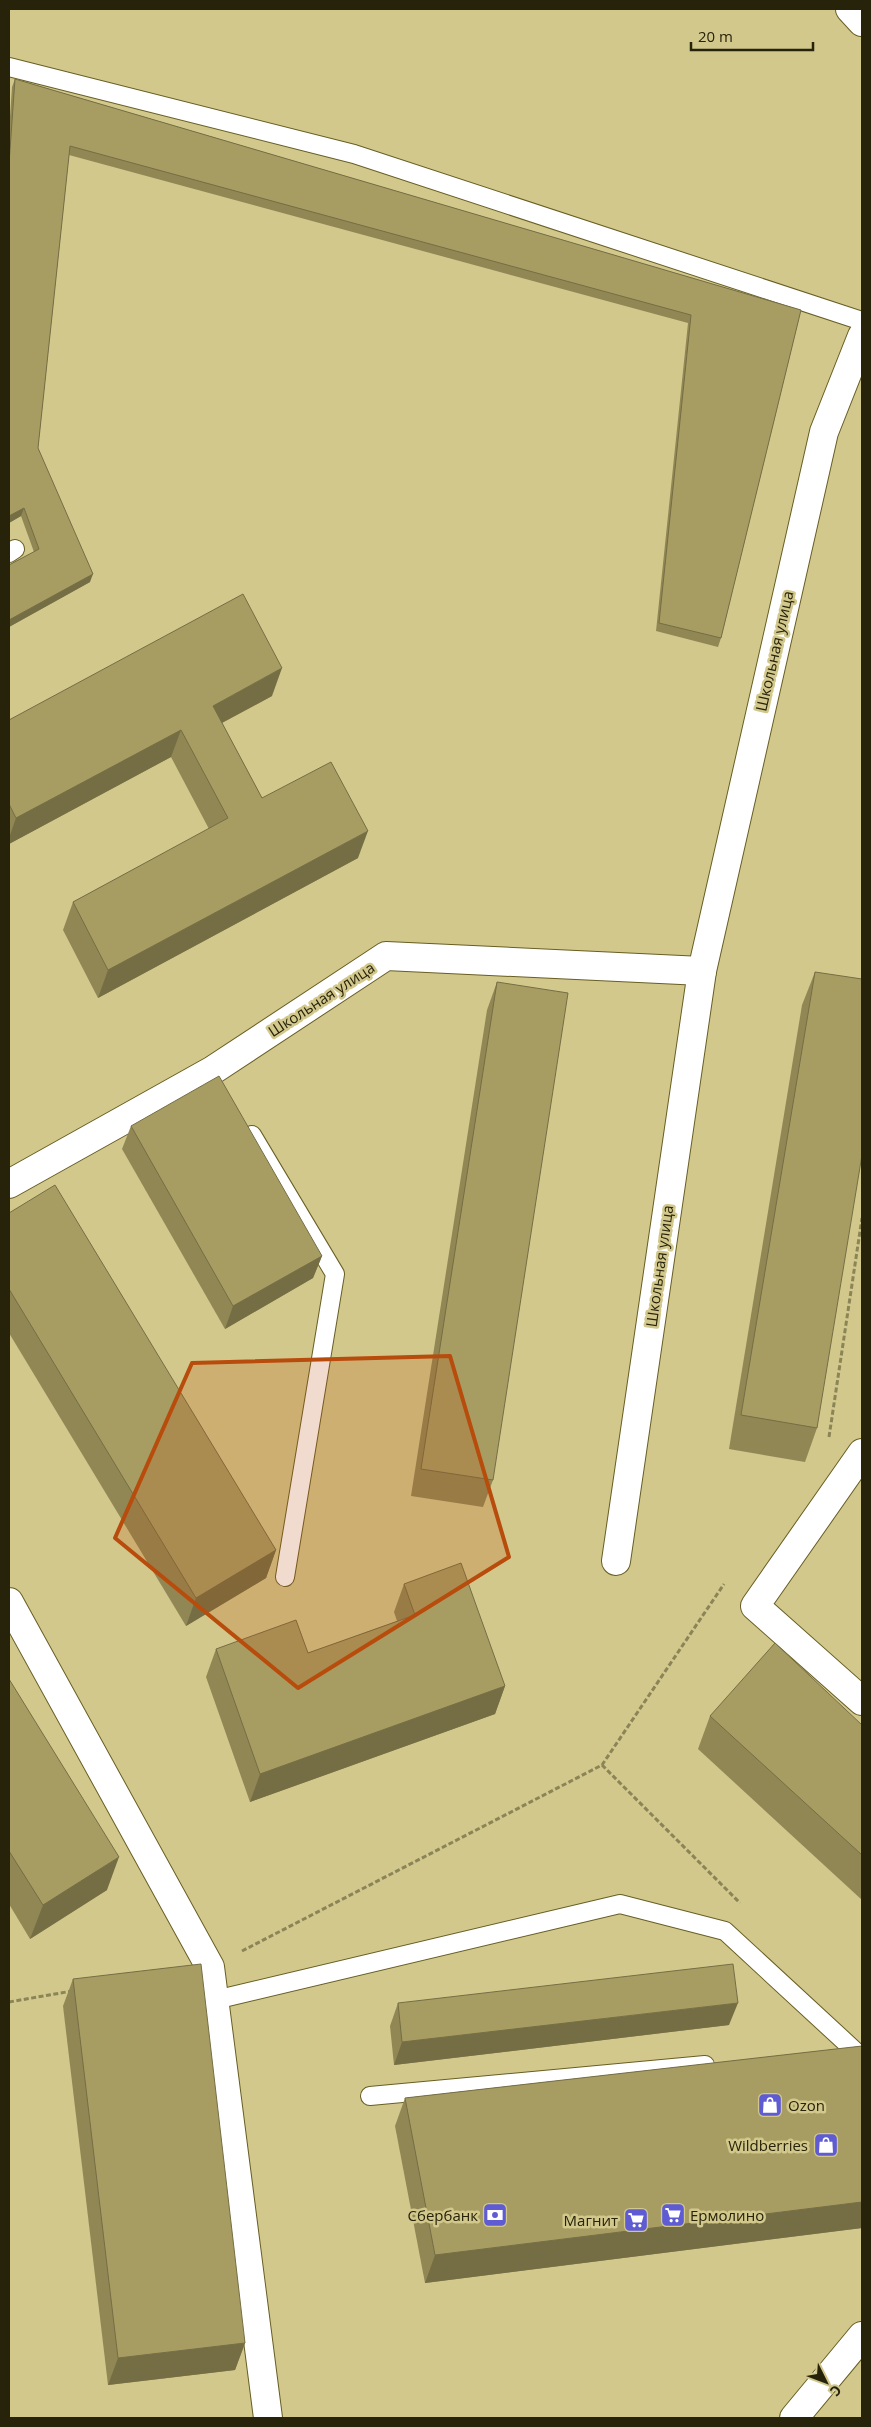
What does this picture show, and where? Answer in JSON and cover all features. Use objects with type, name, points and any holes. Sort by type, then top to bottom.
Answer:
[{"type":"street","points":[[850,9],[862,22]]},
{"type":"street","name":"Школьная улица","points":[[616,1561],[702,971],[824,432],[862,336]]},
{"type":"street","name":"Школьная улица","points":[[9,1184],[218,1078],[386,956],[702,971]]},
{"type":"street","points":[[862,1452],[755,1606],[862,1701]]},
{"type":"street","points":[[9,1602],[210,1967],[268,2418]]},
{"type":"street","points":[[794,2418],[862,2336]]},
{"type":"lane","points":[[9,67],[354,154],[862,321]]},
{"type":"lane","points":[[244,1121],[335,1274],[285,1577]]},
{"type":"lane","points":[[215,2000],[620,1904],[725,1931],[851,2056]]},
{"type":"lane","points":[[370,2096],[726,2063]]},
{"type":"path","points":[[827,1447],[862,1218]]},
{"type":"path","points":[[210,1967],[602,1765],[729,1577]]},
{"type":"path","points":[[9,2002],[76,1991]]},
{"type":"highlighted area","points":[[450,1356],[509,1557],[298,1688],[115,1538],[192,1363]]},
{"type":"building","points":[[15,79],[801,310],[721,638],[659,623],[691,315],[70,146],[38,448],[93,574],[9,620],[9,565],[39,549],[24,508],[9,516],[9,164]]},
{"type":"building","points":[[243,594],[282,668],[213,706],[262,798],[331,762],[368,831],[108,970],[73,902],[228,818],[181,730],[16,818],[9,804],[9,720]]},
{"type":"building","points":[[815,972],[862,979],[862,1155],[817,1428],[741,1415]]},
{"type":"building","points":[[497,982],[568,993],[493,1480],[421,1469]]},
{"type":"building","points":[[219,1076],[322,1256],[233,1306],[131,1126]]},
{"type":"building","points":[[55,1185],[276,1550],[196,1598],[9,1289],[9,1213]]},
{"type":"building","points":[[461,1563],[505,1686],[260,1774],[216,1649],[296,1620],[308,1653],[415,1615],[404,1584]]},
{"type":"building","points":[[775,1643],[862,1725],[862,1855],[710,1716]]},
{"type":"building","points":[[9,1679],[119,1857],[43,1905],[9,1851]]},
{"type":"building","points":[[201,1964],[245,2343],[118,2358],[73,1979]]},
{"type":"building","points":[[733,1964],[738,2003],[402,2042],[398,2003]]},
{"type":"building","points":[[862,2046],[862,2202],[435,2255],[405,2098]]},
{"type":"place","name":"Ozon","points":[[770,2105]]},
{"type":"place","name":"Wildberries","points":[[826,2145]]},
{"type":"place","name":"Сбербанк","points":[[495,2215]]},
{"type":"place","name":"Ермолино","points":[[673,2215]]},
{"type":"place","name":"Магнит","points":[[636,2220]]}]
